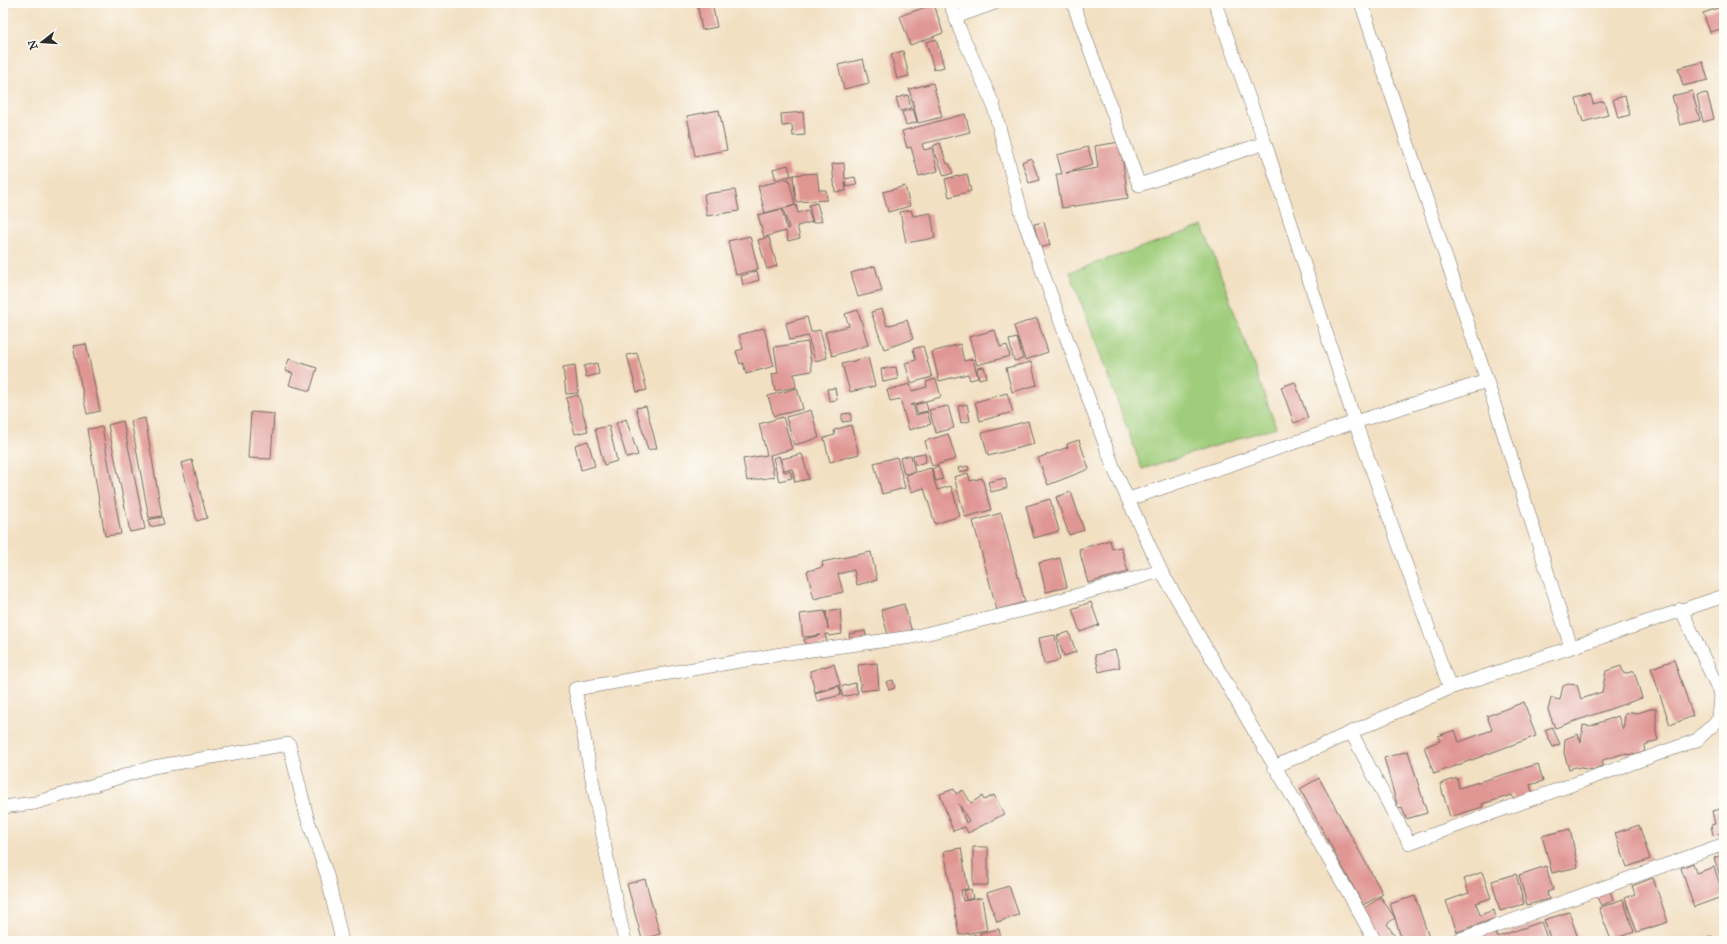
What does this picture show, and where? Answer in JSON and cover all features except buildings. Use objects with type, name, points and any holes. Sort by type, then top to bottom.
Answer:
[{"type":"street","points":[[950,3],[960,30],[993,104],[1023,218],[1114,469],[1129,499],[1160,571],[1348,892],[1375,941]]},
{"type":"street","points":[[956,17],[995,3]]},
{"type":"street","points":[[1073,3],[1138,185],[1265,143]]},
{"type":"street","points":[[1215,3],[1265,143],[1355,422],[1450,688]]},
{"type":"street","points":[[1361,3],[1487,381],[1571,647]]},
{"type":"street","points":[[1129,499],[1355,422],[1487,381]]},
{"type":"street","points":[[625,941],[611,880],[574,689],[782,654],[912,637],[1036,607],[1160,571]]},
{"type":"street","points":[[1274,767],[1450,688],[1681,609],[1724,596]]},
{"type":"street","points":[[1351,732],[1409,843],[1698,740],[1719,719],[1721,695],[1681,609]]},
{"type":"street","points":[[3,807],[35,803],[153,767],[289,744],[307,817],[327,876],[342,941]]},
{"type":"street","points":[[1455,941],[1724,844]]},
{"type":"green space","points":[[1203,226],[1276,427],[1142,469],[1070,272]]}]
